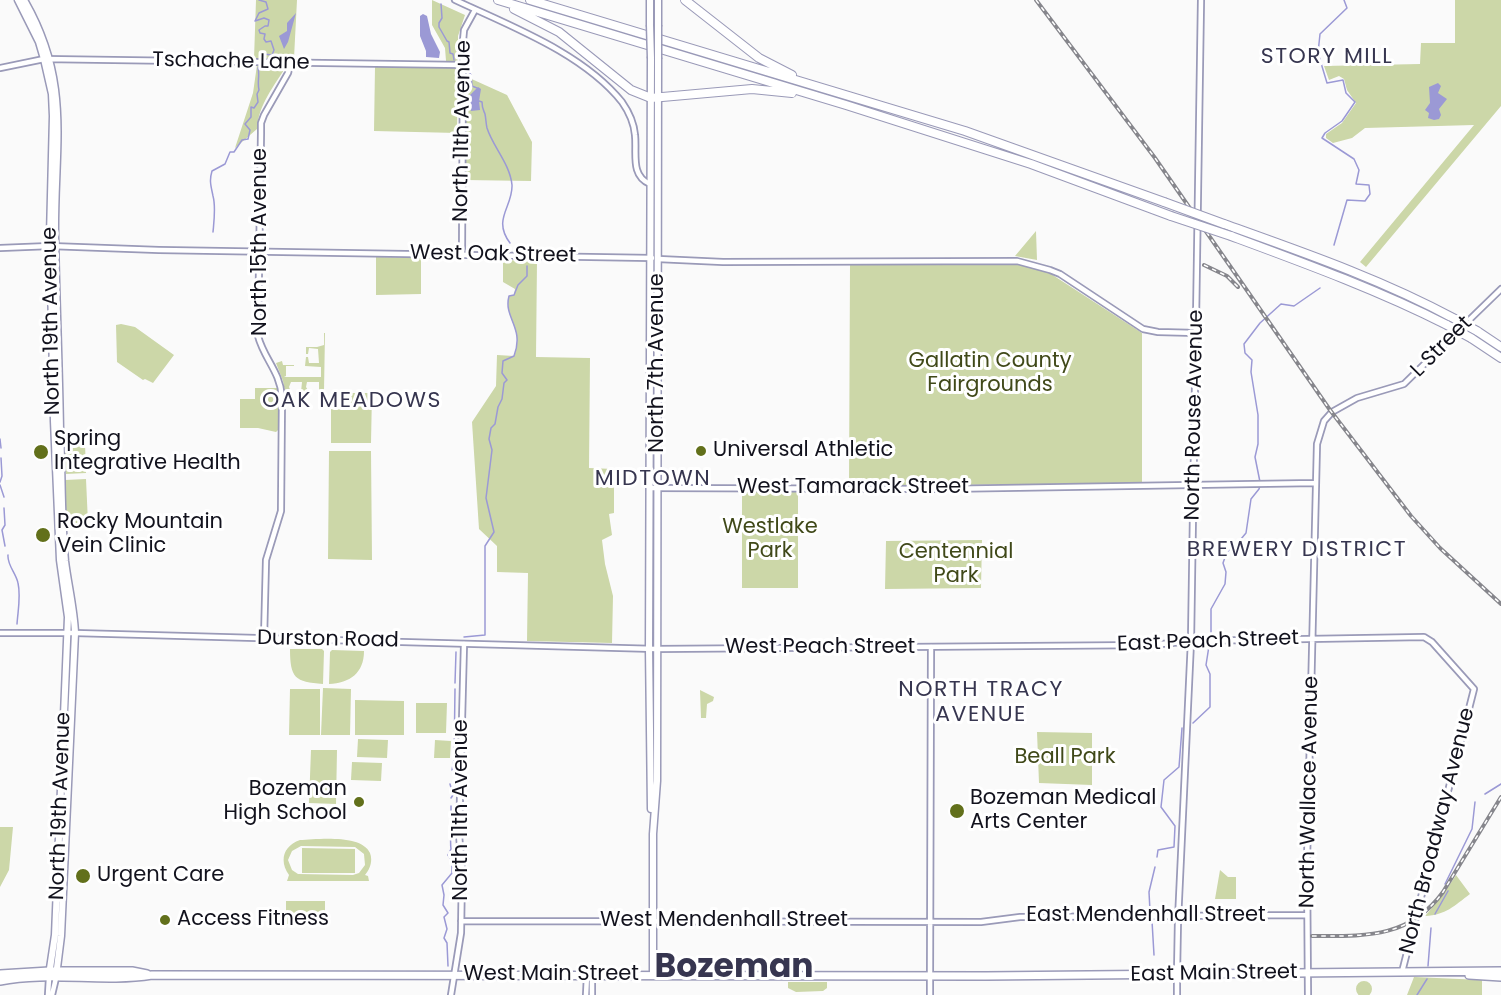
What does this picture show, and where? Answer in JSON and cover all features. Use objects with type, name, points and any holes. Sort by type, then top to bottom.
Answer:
[{"type":"highway","points":[[493,0],[559,32],[631,90],[654,99],[752,89],[797,94],[846,105]]},
{"type":"highway","points":[[498,0],[846,105],[1031,164],[1336,275],[1448,325],[1501,358]]},
{"type":"highway","points":[[530,0],[984,138],[1164,202],[1343,266],[1420,300],[1501,347]]},
{"type":"highway","points":[[685,0],[759,58],[787,73],[844,95]]},
{"type":"highway","name":"West Main Street","points":[[0,974],[132,971],[152,975],[986,976]]},
{"type":"highway","name":"East Main Street","points":[[1442,973],[1501,971]]},
{"type":"highway","name":"East Main Street","points":[[986,976],[1402,972],[1501,977]]},
{"type":"highway","name":"West Main Street","points":[[0,981],[52,974]]},
{"type":"main road","name":"North 19th Avenue","points":[[18,0],[47,59]]},
{"type":"main road","name":"North 19th Avenue","points":[[24,0],[44,41],[58,112],[53,246],[65,559],[74,614],[71,633],[61,936],[52,974]]},
{"type":"main road","name":"North 7th Avenue","points":[[650,0],[654,25]]},
{"type":"main road","name":"North 7th Avenue","points":[[652,975],[653,834],[657,781],[658,185],[654,99],[654,25],[658,0]]},
{"type":"main road","name":"North 7th Avenue","points":[[653,834],[650,781],[649,649],[649,258],[650,137],[654,99]]},
{"type":"main road","points":[[650,137],[653,152],[653,178],[658,185]]},
{"type":"main road","points":[[650,184],[653,189],[653,203],[658,222]]},
{"type":"street","points":[[455,0],[557,50],[602,82],[628,112],[634,128],[638,175],[650,184]]},
{"type":"street","name":"North Rouse Avenue","points":[[1177,995],[1178,916],[1191,641],[1202,0]]},
{"type":"street","name":"North 11th Avenue","points":[[462,255],[463,65],[465,30],[475,10]]},
{"type":"street","name":"Tschache Lane","points":[[0,68],[47,59],[463,65]]},
{"type":"street","name":"North 15th Avenue","points":[[264,639],[266,560],[281,511],[282,397],[280,380],[263,351],[258,336],[261,123],[288,73],[291,62]]},
{"type":"street","name":"West Oak Street","points":[[0,248],[53,246],[649,258],[723,262],[1017,261],[1050,270],[1147,330],[1197,333]]},
{"type":"street","name":"L Street","points":[[1343,404],[1369,393],[1404,384],[1501,289]]},
{"type":"street","name":"North Wallace Avenue","points":[[1308,995],[1307,915],[1317,444],[1322,426],[1329,415],[1343,404]]},
{"type":"street","name":"West Tamarack Street","points":[[649,488],[985,488],[1316,483]]},
{"type":"street","name":"Durston Road","points":[[0,633],[656,649]]},
{"type":"street","name":"East Peach Street","points":[[983,647],[1152,645],[1191,641],[1424,637],[1432,642],[1474,689]]},
{"type":"street","name":"North 11th Avenue","points":[[451,995],[460,942],[461,921],[462,870],[459,835],[464,644]]},
{"type":"street","points":[[930,995],[931,647]]},
{"type":"street","name":"West Peach Street","points":[[656,649],[983,647]]},
{"type":"street","name":"North Broadway Avenue","points":[[1402,972],[1474,689]]},
{"type":"street","name":"East Mendenhall Street","points":[[986,921],[1020,916],[1307,915]]},
{"type":"street","name":"West Mendenhall Street","points":[[461,921],[986,921]]},
{"type":"street","points":[[50,995],[52,974]]},
{"type":"street","points":[[586,995],[589,975]]},
{"type":"street","points":[[589,975],[592,995]]},
{"type":"green space","points":[[256,0],[297,0],[294,58],[254,59]]},
{"type":"green space","points":[[432,0],[465,15],[458,36],[458,61],[446,61],[445,48],[432,25]]},
{"type":"green space","points":[[1455,0],[1501,0],[1501,106],[1366,267],[1360,262],[1474,125],[1365,128],[1352,138],[1333,143],[1326,138],[1326,134],[1342,123],[1356,103],[1347,90],[1344,79],[1339,76],[1329,80],[1324,66],[1420,64],[1421,43],[1455,43]]},
{"type":"green space","points":[[257,65],[287,65],[264,103],[257,129],[235,148],[253,93]]},
{"type":"green space","points":[[375,67],[458,68],[457,133],[374,131]]},
{"type":"green space","points":[[465,76],[507,95],[532,142],[531,181],[465,180]]},
{"type":"green space","points":[[1036,231],[1037,260],[1015,256]]},
{"type":"green space","points":[[376,257],[421,258],[421,294],[376,295]]},
{"type":"green space","points":[[503,260],[537,261],[536,357],[590,358],[589,468],[614,469],[614,513],[609,514],[612,535],[602,540],[613,596],[612,643],[527,641],[528,573],[497,572],[497,546],[479,529],[472,422],[496,386],[497,355],[514,356],[517,347],[516,331],[508,304],[509,296],[514,295],[515,289],[503,282]]},
{"type":"green space","name":"Gallatin County Fairgrounds","points":[[1016,264],[1048,272],[1142,333],[1142,483],[849,486],[850,265]]},
{"type":"green space","points":[[116,325],[135,327],[174,355],[153,383],[143,380],[117,362]]},
{"type":"green space","points":[[325,333],[324,391],[319,392],[319,382],[307,382],[306,387],[309,392],[301,392],[302,382],[291,382],[289,387],[291,392],[285,392],[276,363],[282,361],[283,365],[294,365],[286,366],[284,377],[321,377],[321,367],[305,366],[306,357],[309,363],[319,363],[318,349],[309,348],[306,354],[306,347],[324,345]]},
{"type":"green space","points":[[255,388],[278,388],[279,429],[276,432],[258,428],[240,428],[240,399],[255,399]]},
{"type":"green space","name":"OAK MEADOWS","points":[[331,393],[372,393],[371,443],[331,443]]},
{"type":"green space","points":[[85,443],[86,473],[66,474],[64,444]]},
{"type":"green space","points":[[329,451],[371,451],[372,560],[328,559]]},
{"type":"green space","points":[[86,479],[88,523],[66,523],[65,480]]},
{"type":"green space","name":"Westlake Park","points":[[742,492],[798,492],[798,588],[742,588]]},
{"type":"green space","name":"Centennial Park","points":[[982,540],[981,588],[885,589],[886,541]]},
{"type":"green space","points":[[290,649],[322,649],[324,651],[323,684],[306,682],[296,677],[291,666]]},
{"type":"green space","points":[[332,650],[364,651],[361,665],[354,675],[343,682],[329,684],[330,652]]},
{"type":"green space","points":[[323,688],[351,689],[350,735],[321,735]]},
{"type":"green space","points":[[290,689],[320,689],[320,735],[289,735]]},
{"type":"green space","points":[[700,690],[714,697],[713,701],[707,704],[706,718],[701,718]]},
{"type":"green space","points":[[355,700],[404,701],[404,735],[355,735]]},
{"type":"green space","points":[[416,703],[447,703],[446,733],[416,733]]},
{"type":"green space","name":"Beall Park","points":[[1037,732],[1092,733],[1092,785],[1039,783]]},
{"type":"green space","points":[[358,739],[388,740],[387,758],[357,757]]},
{"type":"green space","points":[[435,740],[451,741],[450,758],[434,758]]},
{"type":"green space","points":[[311,750],[337,750],[336,804],[309,803]]},
{"type":"green space","points":[[352,762],[382,763],[381,781],[351,780]]},
{"type":"green space","points":[[0,827],[13,827],[9,870],[0,887]]},
{"type":"green space","points":[[338,839],[358,843],[370,853],[370,865],[365,875],[368,876],[369,881],[287,881],[289,875],[284,864],[284,855],[294,843],[300,840]],"holes":[[[301,846],[355,847],[364,854],[365,865],[359,873],[353,875],[298,874],[292,870],[288,860],[292,851]]]},
{"type":"green space","points":[[302,848],[355,849],[355,873],[302,873]]},
{"type":"green space","points":[[1220,870],[1228,877],[1236,877],[1236,899],[1215,899]]},
{"type":"green space","points":[[1456,875],[1470,894],[1444,912],[1425,916],[1443,895]]},
{"type":"green space","points":[[286,901],[325,901],[325,924],[286,924]]},
{"type":"green space","points":[[1414,977],[1482,980],[1482,995],[1407,995]]},
{"type":"green space","points":[[1364,981],[1370,983],[1372,989],[1370,995],[1364,997],[1358,995],[1356,989],[1358,983]]},
{"type":"green space","points":[[788,982],[827,982],[827,988],[823,991],[796,992],[788,988]]},
{"type":"water","points":[[296,13],[284,49],[279,36],[287,31],[287,23]]},
{"type":"water","points":[[423,14],[427,16],[431,34],[440,52],[439,58],[426,57],[420,36],[420,16]]},
{"type":"water","points":[[1438,83],[1441,86],[1438,93],[1447,99],[1439,109],[1441,115],[1439,119],[1434,120],[1428,118],[1429,113],[1425,110],[1430,103],[1429,87]]},
{"type":"water","points":[[478,87],[481,89],[480,110],[471,111],[469,103],[472,100],[468,97]]},
{"type":"waterway","points":[[259,0],[266,2],[268,9],[259,13],[255,21],[264,18],[269,20],[268,26],[259,30],[260,33],[265,34],[266,42],[271,41],[274,50],[272,55],[263,54],[260,57]]},
{"type":"waterway","points":[[1334,245],[1347,200],[1365,201],[1370,194],[1369,185],[1356,184],[1359,170],[1354,159],[1322,138],[1325,133],[1342,121],[1355,102],[1346,93],[1343,80],[1327,83],[1318,53],[1320,34],[1347,8],[1344,0]]},
{"type":"waterway","points":[[441,4],[442,18],[439,27],[449,42],[450,53],[453,54],[454,60]]},
{"type":"waterway","points":[[213,232],[215,209],[211,184],[212,171],[225,164],[230,152],[234,152],[242,140],[248,139],[250,130],[245,124],[251,117],[251,107],[254,108],[258,102],[258,68],[260,66]]},
{"type":"waterway","points":[[468,71],[471,75],[472,86],[477,88]]},
{"type":"waterway","points":[[479,101],[482,102],[487,128],[511,177],[510,200],[503,220],[505,235],[510,243]]},
{"type":"waterway","points":[[464,637],[485,635],[485,546],[494,532],[486,498],[492,450],[489,439],[502,399],[504,383],[507,380],[502,373],[503,361],[514,356],[517,346],[516,330],[509,311],[509,296],[514,295],[518,285],[527,276],[527,266]]},
{"type":"waterway","points":[[1260,482],[1255,457],[1258,444],[1258,415],[1251,372],[1252,360],[1245,353],[1244,344],[1260,323],[1281,304],[1294,306],[1320,288]]},
{"type":"waterway","points":[[0,439],[1,448]]},
{"type":"waterway","points":[[0,482],[1,458]]},
{"type":"waterway","points":[[0,485],[4,497]]},
{"type":"waterway","points":[[1211,633],[1211,609],[1225,584],[1226,572],[1223,563],[1227,552],[1246,533],[1251,499],[1260,486]]},
{"type":"waterway","points":[[4,508],[5,525],[2,530],[5,546]]},
{"type":"waterway","points":[[8,555],[19,588],[17,624]]},
{"type":"waterway","points":[[1193,723],[1210,707],[1210,674],[1206,665],[1209,646]]},
{"type":"waterway","points":[[455,683],[456,652]]},
{"type":"waterway","points":[[452,770],[455,689]]},
{"type":"waterway","points":[[1157,857],[1158,850],[1174,847],[1175,826],[1161,807],[1164,780],[1179,767],[1182,728]]},
{"type":"waterway","points":[[450,784],[453,795],[451,798]]},
{"type":"waterway","points":[[1485,794],[1501,784]]},
{"type":"waterway","points":[[1445,884],[1472,829],[1475,802]]},
{"type":"waterway","points":[[451,806],[451,817]]},
{"type":"waterway","points":[[448,966],[447,943],[444,938],[447,929],[444,917],[448,913],[443,905],[442,885],[452,873],[452,861],[448,855],[451,849],[451,828]]},
{"type":"waterway","points":[[1150,911],[1149,892],[1155,867]]},
{"type":"waterway","points":[[1435,914],[1448,891]]},
{"type":"waterway","points":[[1152,921],[1154,955]]},
{"type":"waterway","points":[[1428,966],[1431,928]]},
{"type":"waterway","points":[[1417,995],[1427,979]]},
{"type":"railway","points":[[1036,0],[1155,158],[1330,410],[1411,516],[1440,548],[1501,604]]},
{"type":"railway","points":[[1204,265],[1227,276],[1238,287]]},
{"type":"railway","points":[[1312,936],[1350,936],[1384,932],[1416,919],[1443,892],[1501,797]]},
{"type":"place","name":"Universal Athletic","points":[[701,451]]},
{"type":"place","name":"Spring Integrative Health","points":[[41,452]]},
{"type":"place","name":"Rocky Mountain Vein Clinic","points":[[43,535]]},
{"type":"place","name":"Bozeman High School","points":[[359,802]]},
{"type":"place","name":"Bozeman Medical Arts Center","points":[[957,811]]},
{"type":"place","name":"Urgent Care","points":[[83,876]]},
{"type":"place","name":"Access Fitness","points":[[165,920]]},
{"type":"district","name":"STORY MILL","points":[[1327,57]]},
{"type":"district","name":"OAK MEADOWS","points":[[352,401]]},
{"type":"district","name":"MIDTOWN","points":[[653,479]]},
{"type":"district","name":"BREWERY DISTRICT","points":[[1297,550]]},
{"type":"district","name":"NORTH TRACY AVENUE","points":[[981,702]]},
{"type":"district","name":"Bozeman","points":[[734,969]]}]
